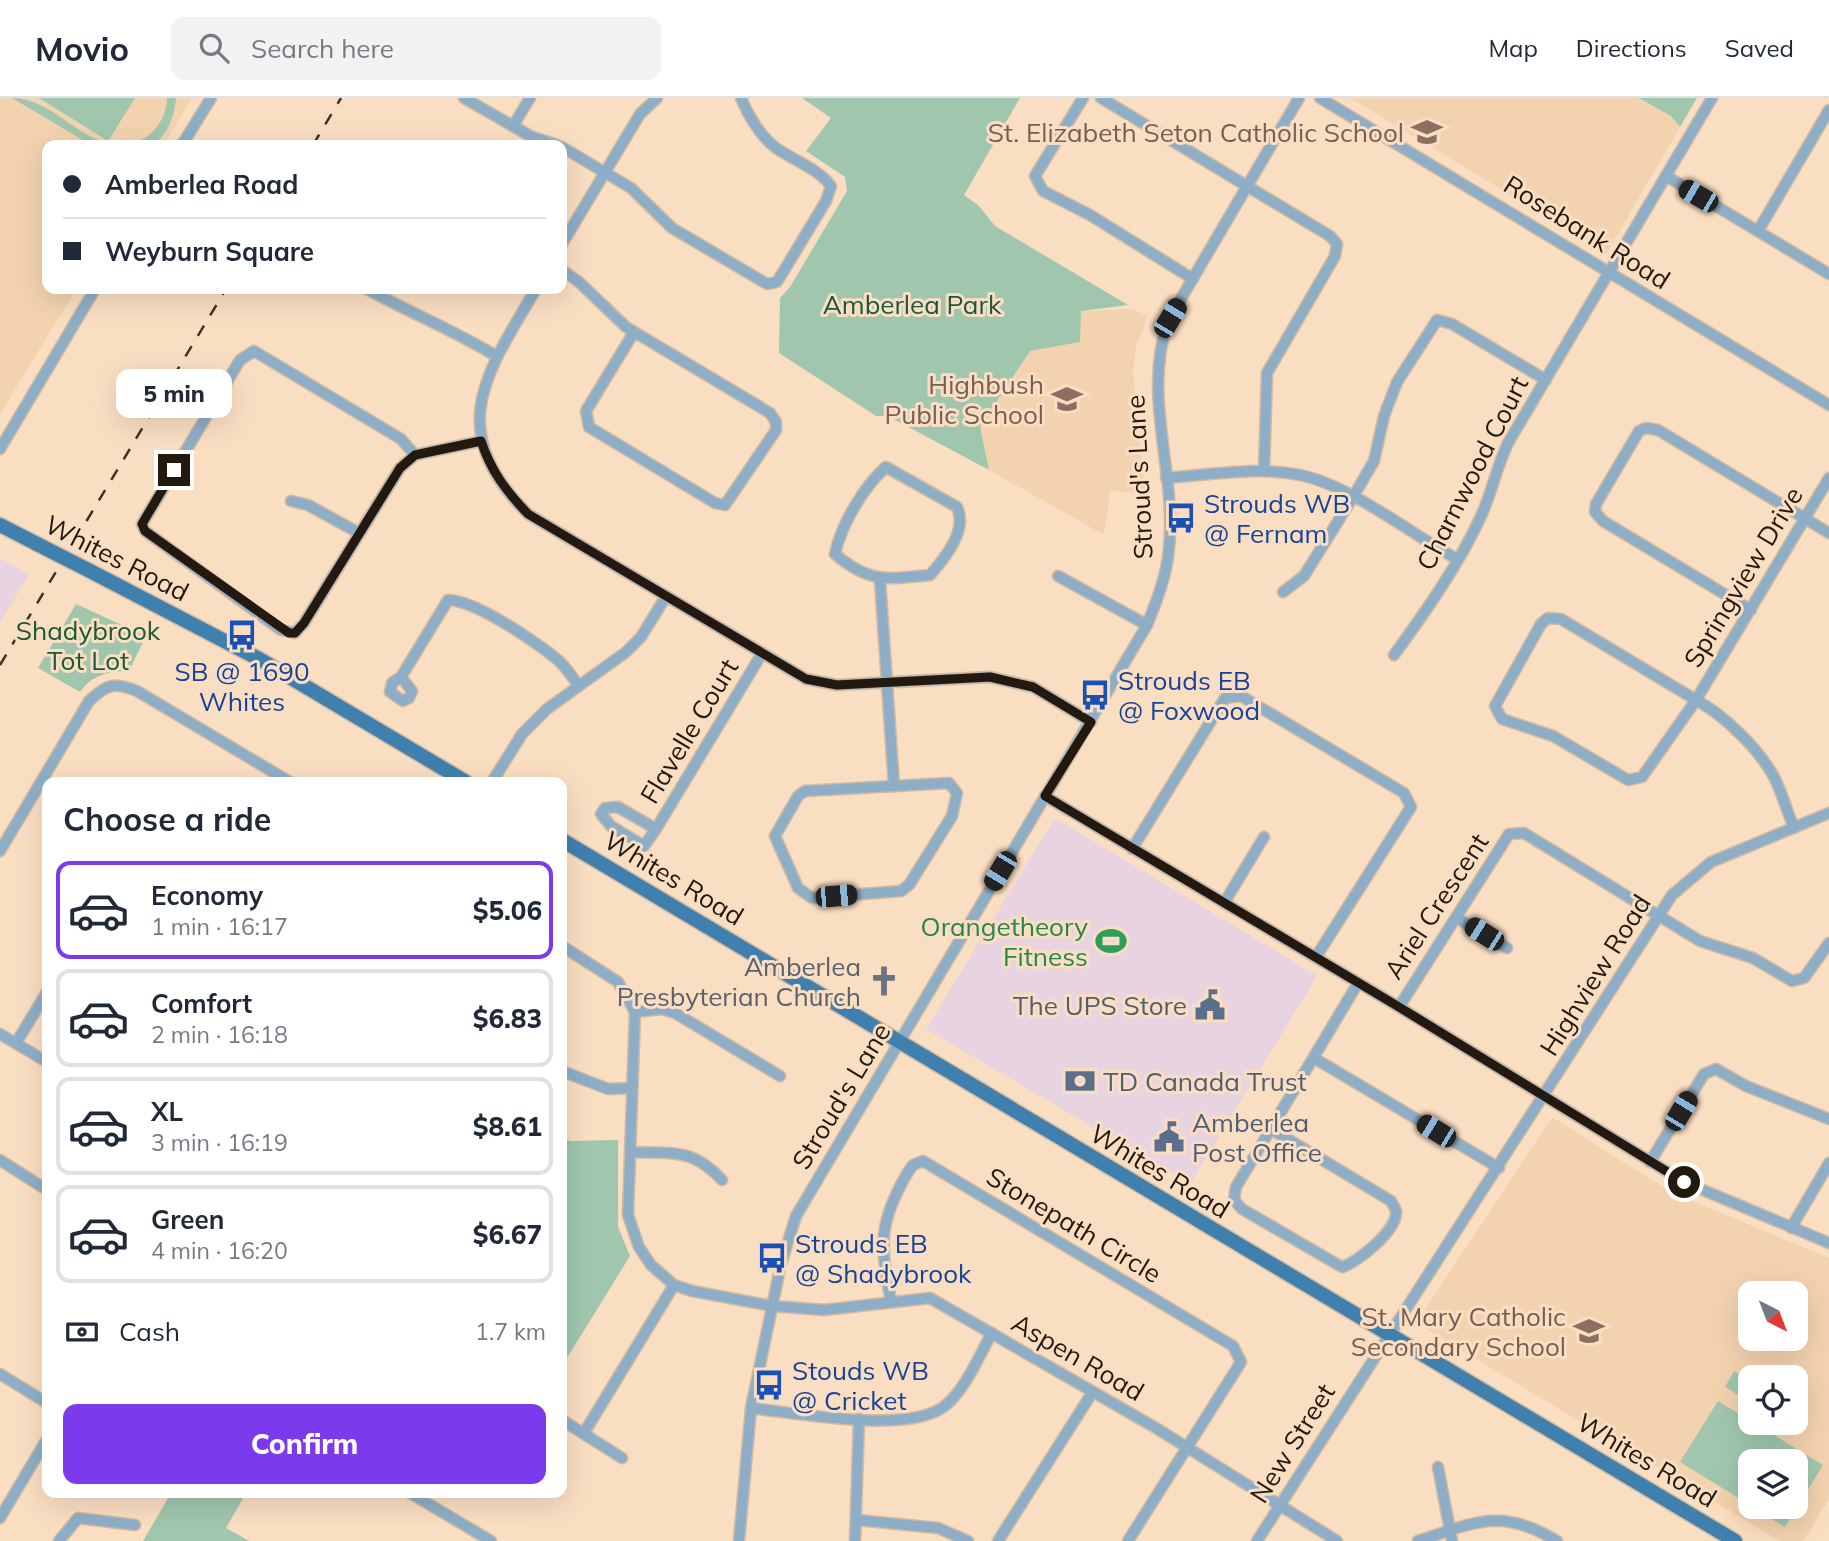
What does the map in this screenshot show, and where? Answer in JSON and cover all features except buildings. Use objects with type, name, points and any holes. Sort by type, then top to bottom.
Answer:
[{"type":"main road","name":"Whites Road","points":[[0,525],[261,660],[458,777]]},
{"type":"main road","name":"Whites Road","points":[[567,843],[1735,1541]]},
{"type":"street","points":[[185,140],[211,98]]},
{"type":"street","points":[[464,98],[513,127],[541,140]]},
{"type":"street","points":[[513,127],[530,98]]},
{"type":"street","points":[[567,236],[640,114],[657,98]]},
{"type":"street","points":[[567,150],[631,188],[671,228],[767,284],[777,282],[826,201],[831,186],[823,176],[775,147],[763,135],[741,98]]},
{"type":"street","points":[[1083,98],[1035,176],[1043,191],[1090,215],[1193,279]]},
{"type":"street","points":[[1101,98],[1247,184],[1330,236],[1337,244],[1335,256],[1268,373],[1264,471]]},
{"type":"street","name":"Stroud's Lane","points":[[739,1541],[751,1408],[772,1306],[796,1216],[1147,625],[1161,591],[1170,545],[1157,379],[1159,345],[1170,318],[1299,98]]},
{"type":"street","name":"Rosebank Road","points":[[1321,98],[1829,405]]},
{"type":"street","name":"Charnwood Court","points":[[1394,655],[1457,559],[1482,513],[1496,469],[1508,443],[1712,98]]},
{"type":"street","points":[[1758,231],[1829,110]]},
{"type":"street","points":[[1666,176],[1829,274]]},
{"type":"street","points":[[567,274],[634,332],[770,412],[776,422],[776,430],[725,505],[715,503],[589,427],[586,411],[634,332]]},
{"type":"street","points":[[0,449],[92,294]]},
{"type":"street","points":[[376,294],[415,316],[451,329],[496,356]]},
{"type":"street","points":[[533,294],[496,356],[482,389],[481,441],[490,467],[507,493],[528,514],[761,655],[821,684],[990,677],[1033,687],[1091,722]]},
{"type":"street","points":[[1283,592],[1304,576],[1374,461],[1384,415],[1397,382],[1437,320],[1452,324],[1546,380]]},
{"type":"street","points":[[415,455],[401,439],[254,351],[240,360],[142,524],[145,531],[289,633],[295,633],[304,623],[400,468],[415,455],[481,441]]},
{"type":"street","points":[[1751,610],[1603,521],[1595,512],[1596,504],[1633,441],[1646,428],[1658,430],[1829,533]]},
{"type":"street","points":[[886,467],[957,508],[962,524],[942,562],[930,575],[880,580],[848,565],[835,554],[838,538],[876,476],[886,467]]},
{"type":"street","points":[[1166,478],[1264,471],[1302,475],[1353,498],[1457,559]]},
{"type":"street","name":"Springview Drive","points":[[1696,700],[1561,619],[1548,618],[1541,624],[1495,706],[1502,719],[1553,736],[1628,780],[1642,777],[1696,700],[1829,478]]},
{"type":"street","points":[[292,501],[308,505],[359,533]]},
{"type":"street","points":[[1058,576],[1147,625]]},
{"type":"street","points":[[880,580],[894,786]]},
{"type":"street","points":[[495,777],[522,734],[547,709],[626,652],[641,637],[665,598]]},
{"type":"street","points":[[401,677],[448,600],[457,600],[479,608],[559,661],[579,686]]},
{"type":"street","name":"Flavelle Court","points":[[656,830],[618,807],[605,808],[601,814],[611,826],[645,846],[656,830],[761,655]]},
{"type":"street","points":[[44,777],[89,701],[104,686],[117,683],[137,691],[281,777]]},
{"type":"street","points":[[1132,849],[1225,698],[1241,696],[1253,703],[1404,793],[1411,807],[1315,957]]},
{"type":"street","points":[[1696,700],[1726,719],[1773,775],[1794,828]]},
{"type":"street","points":[[0,851],[42,780]]},
{"type":"street","points":[[950,783],[957,793],[952,816],[909,885],[901,891],[812,898],[798,888],[775,836],[798,796],[805,791],[894,786],[950,783]]},
{"type":"street","points":[[1045,796],[1399,1007],[1650,1162],[1713,1196],[1829,1243]]},
{"type":"street","name":"Highview Road","points":[[1388,1334],[1499,1168],[1672,895],[1711,862],[1829,813]]},
{"type":"street","name":"Ariel Crescent","points":[[1399,1007],[1509,835],[1524,833],[1660,915]]},
{"type":"street","points":[[1224,904],[1264,837]]},
{"type":"street","points":[[1660,915],[1700,940],[1753,958],[1793,981],[1804,978],[1829,943]]},
{"type":"street","points":[[1457,918],[1507,948]]},
{"type":"street","points":[[567,949],[618,982],[635,1012],[628,1215],[639,1247],[651,1265],[674,1285],[584,1433]]},
{"type":"street","points":[[1271,1129],[1391,1201],[1396,1211],[1393,1223],[1354,1264],[1342,1267],[1242,1209],[1234,1200],[1236,1186],[1358,983]]},
{"type":"street","points":[[16,1044],[42,1000]]},
{"type":"street","points":[[635,1012],[662,1009],[675,1013],[780,1076]]},
{"type":"street","points":[[0,1034],[42,1059]]},
{"type":"street","points":[[1314,1058],[1499,1168]]},
{"type":"street","points":[[1650,1162],[1704,1074],[1716,1069],[1746,1086],[1829,1119]]},
{"type":"street","points":[[567,1073],[608,1089],[632,1088]]},
{"type":"street","points":[[630,1152],[694,1156],[705,1161],[722,1180]]},
{"type":"street","points":[[0,1160],[42,1187]]},
{"type":"street","name":"Stonepath Circle","points":[[891,1301],[882,1234],[884,1220],[908,1172],[913,1165],[923,1161],[1233,1346],[1241,1362],[1186,1447]]},
{"type":"street","points":[[1791,1228],[1829,1163]]},
{"type":"street","name":"Aspen Road","points":[[674,1285],[692,1292],[772,1306],[824,1310],[930,1298],[1186,1447],[1338,1541]]},
{"type":"street","points":[[751,1408],[859,1419],[910,1421],[933,1413],[956,1394],[992,1333]]},
{"type":"street","name":"New Street","points":[[1257,1541],[1388,1334]]},
{"type":"street","points":[[0,1374],[42,1400]]},
{"type":"street","points":[[998,1541],[1092,1393]]},
{"type":"street","points":[[855,1541],[859,1419]]},
{"type":"street","points":[[567,1423],[622,1458]]},
{"type":"street","points":[[0,1518],[42,1447]]},
{"type":"street","points":[[1128,1541],[1186,1447]]},
{"type":"street","points":[[1438,1467],[1451,1536]]},
{"type":"street","points":[[418,1498],[491,1541]]},
{"type":"street","points":[[59,1541],[78,1518],[135,1525]]},
{"type":"street","points":[[856,1520],[938,1528],[968,1541]]},
{"type":"street","points":[[1418,1541],[1451,1536],[1487,1521],[1510,1520],[1536,1528],[1558,1541]]},
{"type":"shaded area","points":[[0,98],[192,98],[166,140],[42,140],[42,294],[73,294],[0,414]]},
{"type":"shaded area","points":[[1350,98],[1639,98],[1671,116],[1680,127],[1607,253]]},
{"type":"shaded area","name":"Highbush Public School","points":[[1132,309],[1148,316],[1136,346],[1133,372],[1145,494],[1110,490],[1104,535],[989,470],[980,427],[1030,351],[1080,342],[1080,311]]},
{"type":"shaded area","points":[[0,558],[29,575],[0,622]]},
{"type":"shaded area","points":[[1055,818],[1317,976],[1190,1184],[926,1029]]},
{"type":"shaded area","name":"St. Mary Catholic Secondary School","points":[[1552,1117],[1669,1191],[1829,1258],[1829,1499],[1803,1541],[1780,1541],[1743,1519],[1808,1519],[1808,1449],[1738,1449],[1738,1516],[1416,1323]]},
{"type":"green space","points":[[12,98],[41,105],[99,140],[83,140]]},
{"type":"green space","points":[[39,98],[135,98],[106,140]]},
{"type":"green space","points":[[167,98],[176,98],[172,119],[161,138],[141,140],[150,135],[160,123]]},
{"type":"green space","name":"Amberlea Park","points":[[802,98],[1020,98],[964,195],[979,206],[995,226],[1128,305],[1081,311],[1080,342],[1030,351],[980,427],[989,470],[888,416],[876,416],[779,353],[780,298],[790,287],[847,191],[845,177],[806,151],[831,118]]},
{"type":"green space","points":[[1639,98],[1697,98],[1680,127],[1671,116]]},
{"type":"green space","name":"Shadybrook Tot Lot","points":[[76,604],[146,636],[129,671],[101,675],[80,692],[38,668]]},
{"type":"green space","points":[[567,1140],[618,1140],[618,1227],[630,1256],[567,1358]]},
{"type":"green space","points":[[1734,1371],[1738,1374],[1738,1395],[1725,1387]]},
{"type":"green space","points":[[1718,1401],[1738,1413],[1738,1435],[1774,1435],[1797,1449],[1738,1449],[1738,1498],[1680,1462]]},
{"type":"green space","points":[[1808,1456],[1823,1465],[1808,1489]]},
{"type":"green space","points":[[168,1498],[243,1498],[226,1528],[249,1541],[143,1541]]},
{"type":"green space","points":[[1772,1519],[1790,1519],[1785,1527]]},
{"type":"railway","points":[[316,140],[341,98]]},
{"type":"railway","points":[[0,665],[223,294]]},
{"type":"place","name":"St. Elizabeth Seton Catholic School","points":[[1427,132]]},
{"type":"place","name":"Highbush Public School","points":[[1067,399]]},
{"type":"place","name":"Strouds WB @ Fernam","points":[[1181,518]]},
{"type":"place","name":"SB @ 1690 Whites","points":[[242,635]]},
{"type":"place","name":"Strouds EB @ Foxwood","points":[[1095,695]]},
{"type":"place","name":"Orangetheory Fitness","points":[[1111,941]]},
{"type":"place","name":"Amberlea Presbyterian Church","points":[[884,981]]},
{"type":"place","name":"The UPS Store","points":[[1210,1005]]},
{"type":"place","name":"TD Canada Trust","points":[[1080,1081]]},
{"type":"place","name":"Amberlea Post Office","points":[[1169,1137]]},
{"type":"place","name":"Strouds EB @ Shadybrook","points":[[772,1258]]},
{"type":"place","name":"St. Mary Catholic Secondary School","points":[[1589,1331]]},
{"type":"place","name":"Stouds WB @ Cricket","points":[[769,1385]]},
{"type":"route","points":[[174,470],[142,524],[145,531],[281,630],[289,633],[295,633],[304,623],[400,468],[415,455],[481,441],[490,467],[507,493],[528,514],[761,655],[806,679],[837,685],[990,677],[1033,687],[1091,722],[1045,796],[1399,1007],[1684,1182]]}]
